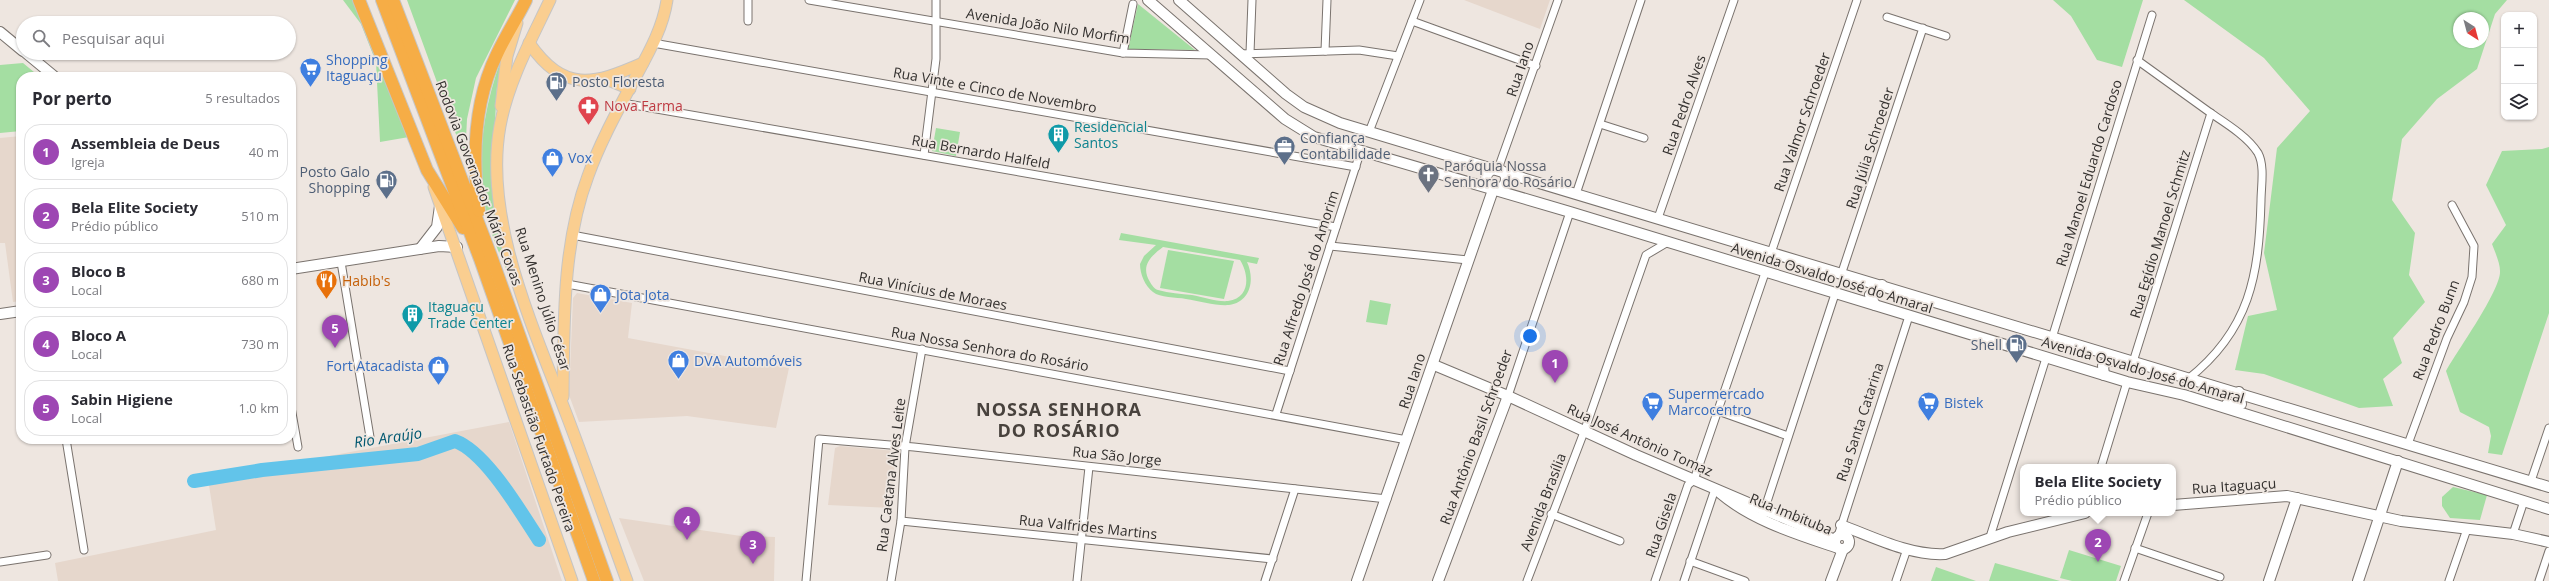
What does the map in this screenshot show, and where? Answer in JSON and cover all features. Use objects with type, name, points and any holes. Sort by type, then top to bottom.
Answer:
[{"type":"highway","points":[[359,0],[381,50],[428,170],[480,259]]},
{"type":"highway","points":[[368,0],[381,50]]},
{"type":"highway","name":"Rodovia Governador Mário Covas","points":[[382,0],[480,259],[594,581]]},
{"type":"highway","name":"Rodovia Governador Mário Covas","points":[[393,0],[482,232],[607,581]]},
{"type":"highway","points":[[482,232],[475,176],[475,148],[480,102],[485,82],[497,53],[523,5]]},
{"type":"main road","name":"Rua Menino Júlio César","points":[[550,0],[507,98],[500,126],[497,176],[503,223],[517,278],[545,359],[628,581]]},
{"type":"main road","points":[[563,404],[567,284],[572,235],[587,177],[622,103],[653,43],[662,21],[667,0]]},
{"type":"main road","name":"Avenida Osvaldo José do Amaral","points":[[1148,0],[1299,129],[1314,137],[1570,212],[2046,358],[2127,382],[2184,395],[2549,509]]},
{"type":"main road","name":"Avenida Osvaldo José do Amaral","points":[[1179,0],[1245,53],[1304,107],[1340,123],[1498,169],[1842,275],[1882,285],[2188,379],[2239,392],[2549,487]]},
{"type":"main road","points":[[500,126],[503,76],[523,5]]},
{"type":"main road","points":[[0,32],[16,45]]},
{"type":"main road","points":[[530,43],[543,61],[562,75],[580,80],[606,79],[643,64]]},
{"type":"main road","points":[[34,60],[49,72]]},
{"type":"main road","points":[[606,79],[630,89]]},
{"type":"main road","points":[[1498,169],[1504,174],[1505,182],[1500,188],[1493,190],[1487,183],[1487,176],[1491,171],[1498,169]]},
{"type":"main road","name":"Rua Sebastião Furtado Pereira","points":[[428,170],[457,247],[572,581]]},
{"type":"main road","name":"Rua Iano","points":[[1357,581],[1434,365],[1468,260],[1493,190]]},
{"type":"main road","points":[[420,249],[437,227],[440,214],[440,202]]},
{"type":"main road","points":[[439,246],[446,236],[448,224]]},
{"type":"main road","points":[[296,269],[439,246],[457,247]]},
{"type":"main road","points":[[1875,305],[1870,295],[1882,285]]},
{"type":"main road","points":[[0,314],[16,312]]},
{"type":"main road","points":[[545,359],[564,348]]},
{"type":"main road","points":[[2104,375],[2102,366],[2112,360],[2135,367],[2152,368]]},
{"type":"main road","name":"Rua José Antônio Tomaz","points":[[1434,365],[1508,396],[1584,432],[1840,543]]},
{"type":"main road","points":[[2184,395],[2204,396],[2234,406],[2241,404],[2239,392]]},
{"type":"main road","name":"Rua Antônio Basil Schroeder","points":[[1438,581],[1508,396]]},
{"type":"main road","points":[[2358,581],[2398,461]]},
{"type":"main road","name":"Rua Imbituba","points":[[1715,489],[1734,505],[1761,519],[1840,543]]},
{"type":"main road","name":"Rua Itaguaçu","points":[[2176,504],[2270,496],[2297,498],[2380,516],[2467,529],[2513,534],[2549,542]]},
{"type":"main road","points":[[2269,581],[2297,498]]},
{"type":"main road","points":[[1841,525],[1907,549],[1928,554],[1945,554],[1990,537],[2073,516]]},
{"type":"main road","points":[[1840,543],[1860,532]]},
{"type":"main road","name":"Rua Santa Catarina","points":[[1831,581],[1840,543]]},
{"type":"street","points":[[748,0],[748,21]]},
{"type":"street","name":"Avenida João Nilo Morfim","points":[[809,0],[1123,53],[1212,55]]},
{"type":"street","points":[[924,155],[937,46],[936,0]]},
{"type":"street","points":[[1252,0],[1245,53],[1364,50],[1398,56]]},
{"type":"street","points":[[1325,51],[1327,0]]},
{"type":"street","points":[[1369,132],[1420,0]]},
{"type":"street","name":"Rua Iano","points":[[1498,169],[1536,66],[1558,0]]},
{"type":"street","points":[[1576,194],[1641,0]]},
{"type":"street","name":"Rua Pedro Alves","points":[[1658,218],[1734,0]]},
{"type":"street","name":"Rua Valmor Schroeder","points":[[1771,253],[1857,0]]},
{"type":"street","points":[[1123,53],[1133,4]]},
{"type":"street","name":"Rua Manoel Eduardo Cardoso","points":[[2052,338],[2152,15]]},
{"type":"street","points":[[1887,17],[1946,36]]},
{"type":"street","points":[[1412,21],[1536,66]]},
{"type":"street","name":"Rua Júlia Schroeder","points":[[1842,275],[1923,28]]},
{"type":"street","name":"Rua Vinte e Cinco de Novembro","points":[[653,43],[1356,167]]},
{"type":"street","points":[[2138,60],[2246,140],[2258,153],[2261,160],[2259,244],[2254,280],[2240,318],[2215,354],[2188,379]]},
{"type":"street","name":"Rua Bernardo Halfeld","points":[[622,103],[1336,227]]},
{"type":"street","name":"Rua Egídio Manoel Schmitz","points":[[2133,362],[2211,113]]},
{"type":"street","points":[[1600,124],[1644,138]]},
{"type":"street","name":"Rua Alfredo José do Amorim","points":[[1276,414],[1361,150]]},
{"type":"street","name":"Rua Pedro Bunn","points":[[2408,444],[2447,338],[2464,302],[2472,277],[2474,246],[2452,205]]},
{"type":"street","name":"Rua Antônio Basil Schroeder","points":[[1508,396],[1570,212]]},
{"type":"street","name":"Rua Vinícius de Moraes","points":[[572,235],[1290,371]]},
{"type":"street","points":[[1584,432],[1646,255],[1668,242]]},
{"type":"street","points":[[1330,246],[1468,260]]},
{"type":"street","points":[[341,262],[370,437]]},
{"type":"street","points":[[1694,480],[1765,273]]},
{"type":"street","name":"Rua Nossa Senhora do Rosário","points":[[567,284],[1276,414],[1407,440]]},
{"type":"street","points":[[1761,519],[1835,294]]},
{"type":"street","name":"Rua Santa Catarina","points":[[1840,543],[1841,525],[1909,316]]},
{"type":"street","name":"Rua Caetana Alves Leite","points":[[892,581],[901,521],[905,447],[922,349]]},
{"type":"street","points":[[1990,537],[2046,358]]},
{"type":"street","points":[[2102,464],[2127,382]]},
{"type":"street","points":[[1718,411],[1788,436]]},
{"type":"street","points":[[2531,481],[2549,428]]},
{"type":"street","name":"Avenida Brasília","points":[[1526,581],[1584,432]]},
{"type":"street","points":[[296,436],[298,447]]},
{"type":"street","name":"Rua São Jorge","points":[[806,581],[819,439],[1387,499]]},
{"type":"street","points":[[67,444],[84,550]]},
{"type":"street","points":[[1077,581],[1089,467]]},
{"type":"street","name":"Rua Gisela","points":[[1655,581],[1688,486],[1694,480]]},
{"type":"street","points":[[1265,581],[1295,489]]},
{"type":"street","points":[[1684,581],[1715,489]]},
{"type":"street","points":[[2513,534],[2524,501]]},
{"type":"street","points":[[1551,514],[1620,541]]},
{"type":"street","points":[[2124,581],[2147,516]]},
{"type":"street","name":"Rua Valfrides Martins","points":[[901,521],[1273,559]]},
{"type":"street","points":[[2449,581],[2467,529]]},
{"type":"street","points":[[2135,548],[2220,577]]},
{"type":"street","points":[[1896,581],[1907,549]]},
{"type":"street","points":[[2539,581],[2549,551]]},
{"type":"street","points":[[0,562],[47,555]]},
{"type":"street","points":[[1690,561],[1745,581]]},
{"type":"shaded area","points":[[1464,0],[1550,0],[1540,29]]},
{"type":"shaded area","points":[[16,136],[16,302],[13,302],[5,243],[0,243],[0,138]]},
{"type":"shaded area","name":"DVA Automóveis","points":[[577,293],[632,303],[628,338],[789,368],[776,428],[687,416],[579,422],[569,395],[573,298]]},
{"type":"shaded area","points":[[509,422],[562,581],[58,581],[55,563],[216,530],[208,479]]},
{"type":"shaded area","points":[[840,446],[896,451],[891,508],[828,505],[835,448]]},
{"type":"shaded area","points":[[619,518],[741,536],[775,537],[774,581],[644,581]]},
{"type":"green space","points":[[343,0],[355,0],[409,137],[380,142],[376,62],[361,24]]},
{"type":"green space","points":[[407,0],[515,0],[476,78],[467,119],[465,159]]},
{"type":"green space","points":[[2053,0],[2143,0],[2122,67],[2097,60],[2071,16]]},
{"type":"green space","points":[[2184,0],[2507,0],[2495,14],[2489,32],[2489,12],[2453,12],[2453,48],[2484,48],[2477,69],[2437,99],[2402,139],[2392,200],[2415,233],[2409,275],[2425,302],[2393,338],[2402,363],[2383,379],[2393,406],[2359,408],[2264,374],[2235,370],[2248,316],[2277,310],[2264,253],[2277,148],[2310,111],[2264,58]]},
{"type":"green space","points":[[1138,4],[1195,50],[1128,49]]},
{"type":"green space","points":[[506,47],[497,87],[493,155],[515,290],[492,234],[482,186],[481,163],[482,139],[486,115],[491,92]]},
{"type":"green space","points":[[23,63],[34,72],[16,72],[16,131],[0,133],[0,65]]},
{"type":"green space","points":[[936,128],[960,132],[956,156],[932,151]]},
{"type":"green space","points":[[2549,147],[2549,313],[2502,455],[2488,453],[2491,436],[2489,427],[2460,412],[2446,371],[2478,321],[2494,292],[2500,271],[2492,244],[2506,225],[2486,185],[2502,151],[2542,149]]},
{"type":"green space","points":[[1121,233],[1259,258],[1257,264],[1247,262],[1251,275],[1251,282],[1246,295],[1242,299],[1229,305],[1213,304],[1164,296],[1153,292],[1144,280],[1140,264],[1144,256],[1156,245],[1119,240]],"holes":[[[1163,247],[1240,260],[1245,272],[1246,285],[1241,295],[1228,301],[1171,293],[1157,289],[1153,287],[1146,271],[1148,262],[1154,254]]]},
{"type":"green space","points":[[1168,250],[1234,261],[1224,299],[1160,288]]},
{"type":"green space","points":[[1370,300],[1391,304],[1387,325],[1366,322]]},
{"type":"green space","points":[[2453,487],[2487,495],[2480,520],[2450,518],[2442,506],[2442,497]]},
{"type":"green space","points":[[2069,550],[2121,566],[2116,581],[2072,581],[2060,578]]},
{"type":"green space","points":[[1995,563],[2060,581],[1989,581]]},
{"type":"green space","points":[[1936,567],[1976,581],[1931,581]]},
{"type":"waterway","name":"Rio Araújo","points":[[194,481],[262,470],[418,454],[455,441],[467,447],[479,457],[502,484],[539,540]]},
{"type":"place","name":"Shopping Itaguaçu","points":[[310,88]]},
{"type":"place","name":"Posto Floresta","points":[[556,102]]},
{"type":"place","name":"Nova Farma","points":[[589,126]]},
{"type":"place","name":"Residencial Santos","points":[[1059,154]]},
{"type":"place","name":"Confiança Contabilidade","points":[[1285,166]]},
{"type":"place","name":"Vox","points":[[553,178]]},
{"type":"place","name":"Paróquia Nossa Senhora do Rosário","points":[[1428,194]]},
{"type":"place","name":"Posto Galo Shopping","points":[[386,200]]},
{"type":"place","name":"Habib's","points":[[327,300]]},
{"type":"place","name":"Jota Jota","points":[[601,314]]},
{"type":"place","name":"Itaguaçu Trade Center","points":[[412,334]]},
{"type":"place","name":"Sabin Higiene","points":[[335,348]]},
{"type":"place","name":"Shell","points":[[2017,364]]},
{"type":"place","name":"DVA Automóveis","points":[[678,380]]},
{"type":"place","name":"Assembleia de Deus","points":[[1555,383]]},
{"type":"place","name":"Fort Atacadista","points":[[439,386]]},
{"type":"place","name":"Supermercado Marcocentro","points":[[1653,422]]},
{"type":"place","name":"Bistek","points":[[1928,422]]},
{"type":"place","name":"Bloco A","points":[[687,540]]},
{"type":"place","name":"Bela Elite Society","points":[[2098,562]]},
{"type":"place","name":"Bloco B","points":[[753,564]]},
{"type":"district","name":"NOSSA SENHORA DO ROSÁRIO","points":[[1059,420]]}]
